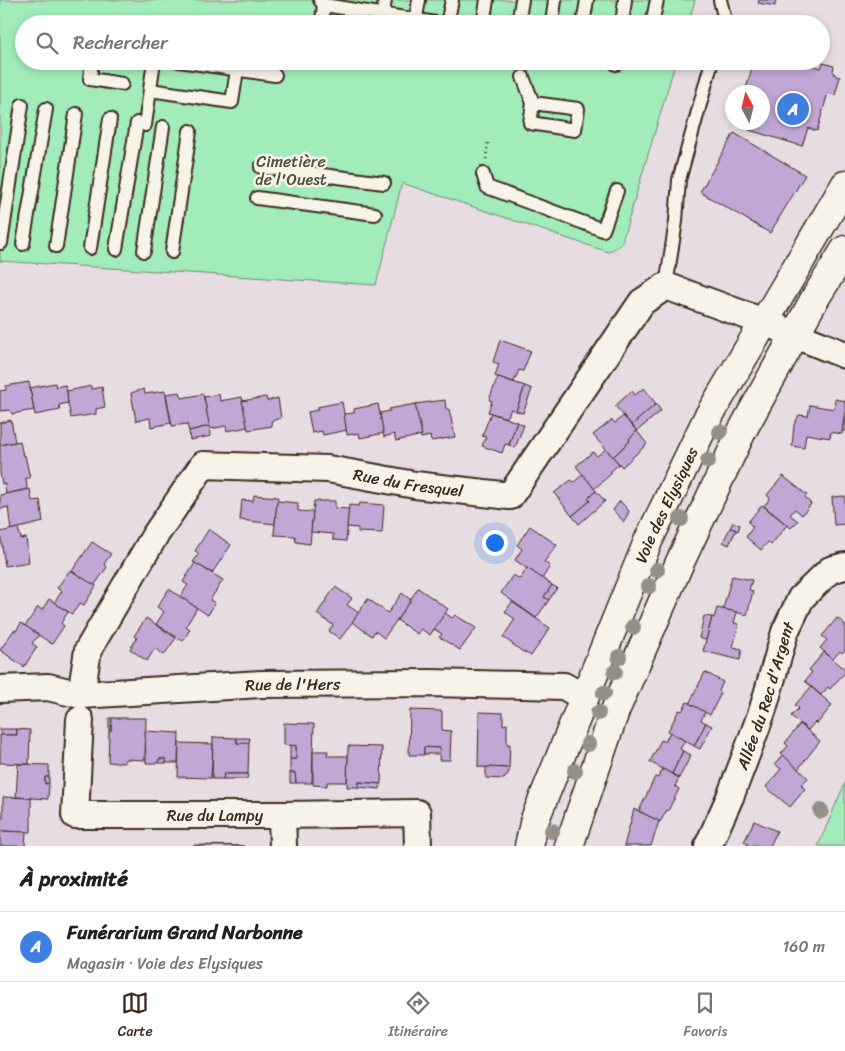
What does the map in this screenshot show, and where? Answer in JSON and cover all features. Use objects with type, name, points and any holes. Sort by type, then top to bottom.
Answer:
[{"type":"street","name":"Voie des Elysiques","points":[[529,846],[536,819],[649,539],[708,419],[845,185]]},
{"type":"street","points":[[569,846],[615,711],[672,580],[742,431],[814,300],[845,250]]},
{"type":"street","points":[[666,286],[764,322],[845,355]]},
{"type":"street","name":"Rue du Fresquel","points":[[80,707],[88,650],[154,537],[203,464],[328,469],[414,485],[510,496],[642,302],[666,286]]},
{"type":"street","name":"Allée du Rec d'Argent","points":[[708,846],[730,797],[763,709],[784,632],[801,598],[830,570],[845,566]]},
{"type":"street","name":"Rue de l'Hers","points":[[0,689],[48,687],[80,707],[261,684],[430,683],[564,686],[584,698]]},
{"type":"street","name":"Rue du Lampy","points":[[80,707],[75,815],[417,813],[418,846]]},
{"type":"street","points":[[282,815],[283,846]]},
{"type":"lane","points":[[383,14],[385,0]]},
{"type":"lane","points":[[416,15],[419,0]]},
{"type":"lane","points":[[449,15],[452,0]]},
{"type":"lane","points":[[484,15],[487,0]]},
{"type":"lane","points":[[520,15],[522,0]]},
{"type":"lane","points":[[554,15],[556,0]]},
{"type":"lane","points":[[584,15],[587,0]]},
{"type":"lane","points":[[623,15],[625,0]]},
{"type":"lane","points":[[654,15],[657,0]]},
{"type":"lane","points":[[720,0],[724,15]]},
{"type":"lane","points":[[322,15],[322,2],[347,4],[387,15]]},
{"type":"lane","points":[[91,70],[90,79],[122,84]]},
{"type":"lane","points":[[116,249],[153,70]]},
{"type":"lane","points":[[150,90],[232,102],[237,70],[275,75]]},
{"type":"lane","points":[[666,286],[676,221],[679,180],[710,70]]},
{"type":"lane","points":[[523,77],[533,103]]},
{"type":"lane","points":[[1,243],[22,106]]},
{"type":"lane","points":[[23,244],[46,109]]},
{"type":"lane","points":[[56,246],[76,114]]},
{"type":"lane","points":[[90,248],[110,119]]},
{"type":"lane","points":[[144,251],[163,127]]},
{"type":"lane","points":[[172,252],[190,131]]},
{"type":"lane","points":[[261,167],[384,183]]},
{"type":"lane","points":[[483,174],[487,187],[603,230],[617,191]]},
{"type":"lane","points":[[256,198],[376,214]]},
{"type":"green space","name":"Cimetière de l'Ouest","points":[[0,0],[695,0],[691,15],[15,15],[15,70],[673,70],[621,245],[608,252],[402,183],[376,285],[0,261]]},
{"type":"green space","points":[[845,783],[845,846],[818,846]]},
{"type":"building","points":[[759,0],[776,0],[775,6],[758,3]]},
{"type":"building","points":[[830,65],[834,66],[833,71],[836,76],[840,77],[835,95],[828,93],[817,131],[808,128],[802,146],[749,130],[770,130],[770,85],[747,85],[751,70],[830,70]]},
{"type":"building","points":[[734,133],[805,175],[770,233],[700,192]]},
{"type":"building","points":[[500,340],[531,351],[523,371],[519,370],[514,382],[495,376],[499,364],[493,362]]},
{"type":"building","points":[[498,377],[525,386],[516,411],[511,409],[507,418],[488,412],[492,401],[489,400]]},
{"type":"building","points":[[29,382],[34,410],[12,414],[10,410],[0,411],[0,391],[6,390],[6,386]]},
{"type":"building","points":[[55,383],[56,387],[65,385],[68,403],[59,405],[60,410],[35,415],[30,388]]},
{"type":"building","points":[[91,386],[91,389],[102,387],[105,407],[96,409],[96,414],[71,418],[67,391]]},
{"type":"building","points":[[525,386],[532,389],[523,413],[516,411]]},
{"type":"building","points":[[644,388],[656,404],[632,425],[615,406],[632,391],[635,395]]},
{"type":"building","points":[[144,389],[145,394],[165,391],[171,423],[151,427],[150,418],[136,421],[131,393]]},
{"type":"building","points":[[180,392],[182,398],[203,394],[210,426],[189,431],[187,424],[172,426],[166,394]]},
{"type":"building","points":[[219,394],[220,401],[242,397],[248,427],[227,431],[226,426],[210,429],[204,397]]},
{"type":"building","points":[[266,397],[267,401],[278,398],[281,418],[271,421],[272,426],[248,430],[242,401]]},
{"type":"building","points":[[835,399],[845,401],[842,434],[831,432],[830,438],[806,434],[804,448],[792,446],[794,425],[799,415],[808,416],[810,405],[834,409]]},
{"type":"building","points":[[445,400],[446,409],[449,409],[455,437],[431,441],[430,436],[421,438],[415,404]]},
{"type":"building","points":[[342,402],[347,430],[323,435],[322,431],[312,433],[308,412],[318,410],[317,407]]},
{"type":"building","points":[[378,404],[384,433],[360,438],[359,433],[347,435],[344,414],[354,413],[354,409]]},
{"type":"building","points":[[415,404],[422,435],[396,441],[394,434],[384,437],[380,413],[390,411],[389,409]]},
{"type":"building","points":[[656,404],[661,411],[637,431],[632,425]]},
{"type":"building","points":[[845,412],[845,431],[842,431]]},
{"type":"building","points":[[491,413],[517,422],[509,445],[505,444],[502,453],[482,446],[486,437],[482,436]]},
{"type":"building","points":[[623,416],[637,431],[629,439],[630,441],[613,457],[593,435],[612,420],[615,423]]},
{"type":"building","points":[[11,420],[15,442],[0,445],[0,423]]},
{"type":"building","points":[[517,422],[524,425],[515,448],[509,445]]},
{"type":"building","points":[[210,426],[211,436],[190,440],[189,431]]},
{"type":"building","points":[[637,431],[647,444],[622,467],[613,457],[630,441],[629,439]]},
{"type":"building","points":[[20,441],[30,478],[26,478],[27,489],[6,494],[5,484],[2,484],[0,473],[0,445]]},
{"type":"building","points":[[606,449],[619,464],[594,489],[576,466],[593,452],[597,456]]},
{"type":"building","points":[[583,474],[596,491],[588,498],[590,501],[572,516],[554,493],[571,480],[574,482]]},
{"type":"building","points":[[783,476],[807,495],[805,497],[811,504],[802,515],[795,509],[790,515],[798,521],[791,528],[764,506],[770,498],[767,495]]},
{"type":"building","points":[[30,489],[32,501],[40,500],[43,522],[11,530],[8,507],[0,509],[0,495]]},
{"type":"building","points":[[596,491],[605,501],[579,524],[572,516],[590,501],[588,498]]},
{"type":"building","points":[[254,495],[278,497],[275,524],[240,520],[242,500],[253,501]]},
{"type":"building","points":[[845,496],[845,524],[834,525],[832,497]]},
{"type":"building","points":[[277,501],[298,503],[298,511],[313,512],[310,544],[296,542],[295,536],[274,535]]},
{"type":"building","points":[[314,501],[335,501],[335,508],[349,509],[346,541],[333,540],[333,534],[311,532]]},
{"type":"building","points":[[620,501],[629,511],[624,522],[613,510]]},
{"type":"building","points":[[360,503],[384,505],[382,533],[358,532],[358,528],[347,527],[349,505],[359,506]]},
{"type":"building","points":[[762,505],[787,525],[771,545],[768,542],[761,550],[746,537],[753,527],[748,522]]},
{"type":"building","points":[[733,522],[740,525],[738,531],[730,528]]},
{"type":"building","points":[[530,526],[557,545],[544,562],[550,566],[542,579],[515,560],[522,549],[517,545]]},
{"type":"building","points":[[18,528],[21,539],[26,538],[29,562],[5,566],[0,532]]},
{"type":"building","points":[[730,528],[736,530],[729,545],[723,542]]},
{"type":"building","points":[[209,529],[231,545],[212,573],[193,562],[199,554],[195,551]]},
{"type":"building","points":[[92,542],[111,554],[104,564],[107,567],[94,586],[72,571]]},
{"type":"building","points":[[195,563],[223,580],[210,600],[215,603],[208,615],[180,597],[188,585],[183,582]]},
{"type":"building","points":[[527,568],[552,585],[544,597],[549,600],[536,618],[501,593],[513,575],[520,579]]},
{"type":"building","points":[[70,570],[96,586],[84,605],[80,603],[72,614],[54,603],[62,591],[57,588]]},
{"type":"building","points":[[732,576],[752,580],[749,590],[753,591],[747,615],[723,609]]},
{"type":"building","points":[[552,585],[557,588],[549,600],[544,597]]},
{"type":"building","points":[[335,587],[352,598],[347,605],[359,613],[340,639],[329,631],[333,625],[317,614]]},
{"type":"building","points":[[418,588],[448,609],[430,635],[421,629],[417,634],[397,620]]},
{"type":"building","points":[[169,589],[197,608],[186,626],[190,629],[183,641],[156,624],[164,612],[157,607]]},
{"type":"building","points":[[402,593],[411,600],[384,638],[375,631],[372,636],[352,622],[368,599],[388,613]]},
{"type":"building","points":[[49,599],[68,612],[61,623],[64,626],[52,644],[25,626],[38,607],[42,610]]},
{"type":"building","points":[[512,602],[550,628],[531,656],[503,637],[515,619],[505,612]]},
{"type":"building","points":[[717,608],[737,612],[734,623],[739,624],[733,647],[742,649],[740,660],[703,651],[712,617],[714,618]]},
{"type":"building","points":[[445,613],[452,618],[455,615],[476,628],[460,650],[439,637],[442,634],[434,629]]},
{"type":"building","points":[[704,616],[712,617],[706,640],[699,638]]},
{"type":"building","points":[[146,618],[176,638],[164,655],[155,648],[147,661],[130,649],[137,638],[134,636]]},
{"type":"building","points":[[837,618],[845,624],[845,650],[842,653],[840,651],[833,659],[820,648],[827,640],[822,636]]},
{"type":"building","points":[[21,623],[39,635],[32,643],[37,647],[24,667],[0,650]]},
{"type":"building","points":[[824,652],[845,669],[845,672],[830,689],[828,687],[821,695],[805,681],[812,672],[809,670]]},
{"type":"building","points":[[705,672],[723,682],[719,691],[721,693],[710,715],[689,704]]},
{"type":"building","points":[[811,687],[832,705],[817,724],[815,722],[808,730],[791,716],[799,708],[795,705]]},
{"type":"building","points":[[687,702],[705,712],[701,720],[706,723],[694,746],[668,731],[679,710],[682,711]]},
{"type":"building","points":[[410,710],[442,711],[442,730],[451,731],[450,760],[439,760],[440,748],[424,747],[424,755],[409,755]]},
{"type":"building","points":[[479,712],[503,713],[503,725],[507,724],[507,745],[510,744],[509,768],[478,767]]},
{"type":"building","points":[[109,718],[112,718],[111,731],[109,730]]},
{"type":"building","points":[[112,718],[146,718],[145,760],[125,759],[125,763],[108,762],[109,730],[111,731]]},
{"type":"building","points":[[284,723],[314,724],[312,783],[296,783],[295,773],[290,773],[290,759],[296,759],[296,746],[284,745]]},
{"type":"building","points":[[706,723],[712,726],[700,749],[694,746]]},
{"type":"building","points":[[800,724],[820,741],[798,769],[781,754],[788,746],[785,743]]},
{"type":"building","points":[[0,729],[17,729],[17,735],[0,735]]},
{"type":"building","points":[[17,729],[30,730],[29,764],[0,763],[0,735],[17,735]]},
{"type":"building","points":[[145,731],[179,733],[178,763],[166,763],[166,759],[159,759],[158,763],[146,763]]},
{"type":"building","points":[[670,732],[685,741],[680,749],[683,751],[672,774],[650,762],[661,740],[665,742]]},
{"type":"building","points":[[213,737],[237,738],[237,743],[249,743],[248,774],[224,774],[223,779],[212,779]]},
{"type":"building","points":[[237,738],[250,738],[249,743],[237,743]]},
{"type":"building","points":[[179,743],[213,744],[211,778],[178,777]]},
{"type":"building","points":[[290,745],[296,746],[296,759],[290,759]]},
{"type":"building","points":[[348,746],[382,747],[381,784],[359,782],[359,787],[347,787]]},
{"type":"building","points":[[424,747],[440,748],[439,754],[424,754]]},
{"type":"building","points":[[313,751],[328,751],[327,756],[348,756],[347,782],[327,782],[327,786],[313,785]]},
{"type":"building","points":[[683,751],[691,755],[679,778],[672,774]]},
{"type":"building","points":[[783,755],[808,778],[801,785],[805,789],[790,807],[766,787],[781,769],[775,764]]},
{"type":"building","points":[[159,759],[166,759],[166,763],[158,763]]},
{"type":"building","points":[[18,764],[49,765],[49,777],[45,777],[45,784],[49,783],[48,799],[16,797]]},
{"type":"building","points":[[486,767],[509,768],[509,772],[504,779],[486,778]]},
{"type":"building","points":[[663,769],[679,778],[675,786],[679,789],[660,822],[639,811],[655,777],[658,778]]},
{"type":"building","points":[[290,773],[295,773],[296,783],[290,783]]},
{"type":"building","points":[[224,774],[248,774],[247,779],[223,779]]},
{"type":"building","points":[[45,777],[49,777],[49,783],[45,784]]},
{"type":"building","points":[[359,782],[381,784],[380,789],[359,787]]},
{"type":"building","points":[[3,797],[31,798],[31,832],[0,831],[0,818],[3,818]]},
{"type":"building","points":[[634,809],[659,821],[651,846],[624,846]]},
{"type":"building","points":[[754,821],[777,831],[770,846],[747,846],[748,844],[744,842]]},
{"type":"building","points":[[0,831],[26,832],[25,846],[0,846]]},
{"type":"building","points":[[194,845],[244,846],[194,846]]},
{"type":"place","name":"Funérarium Grand Narbonne","points":[[793,109]]}]
